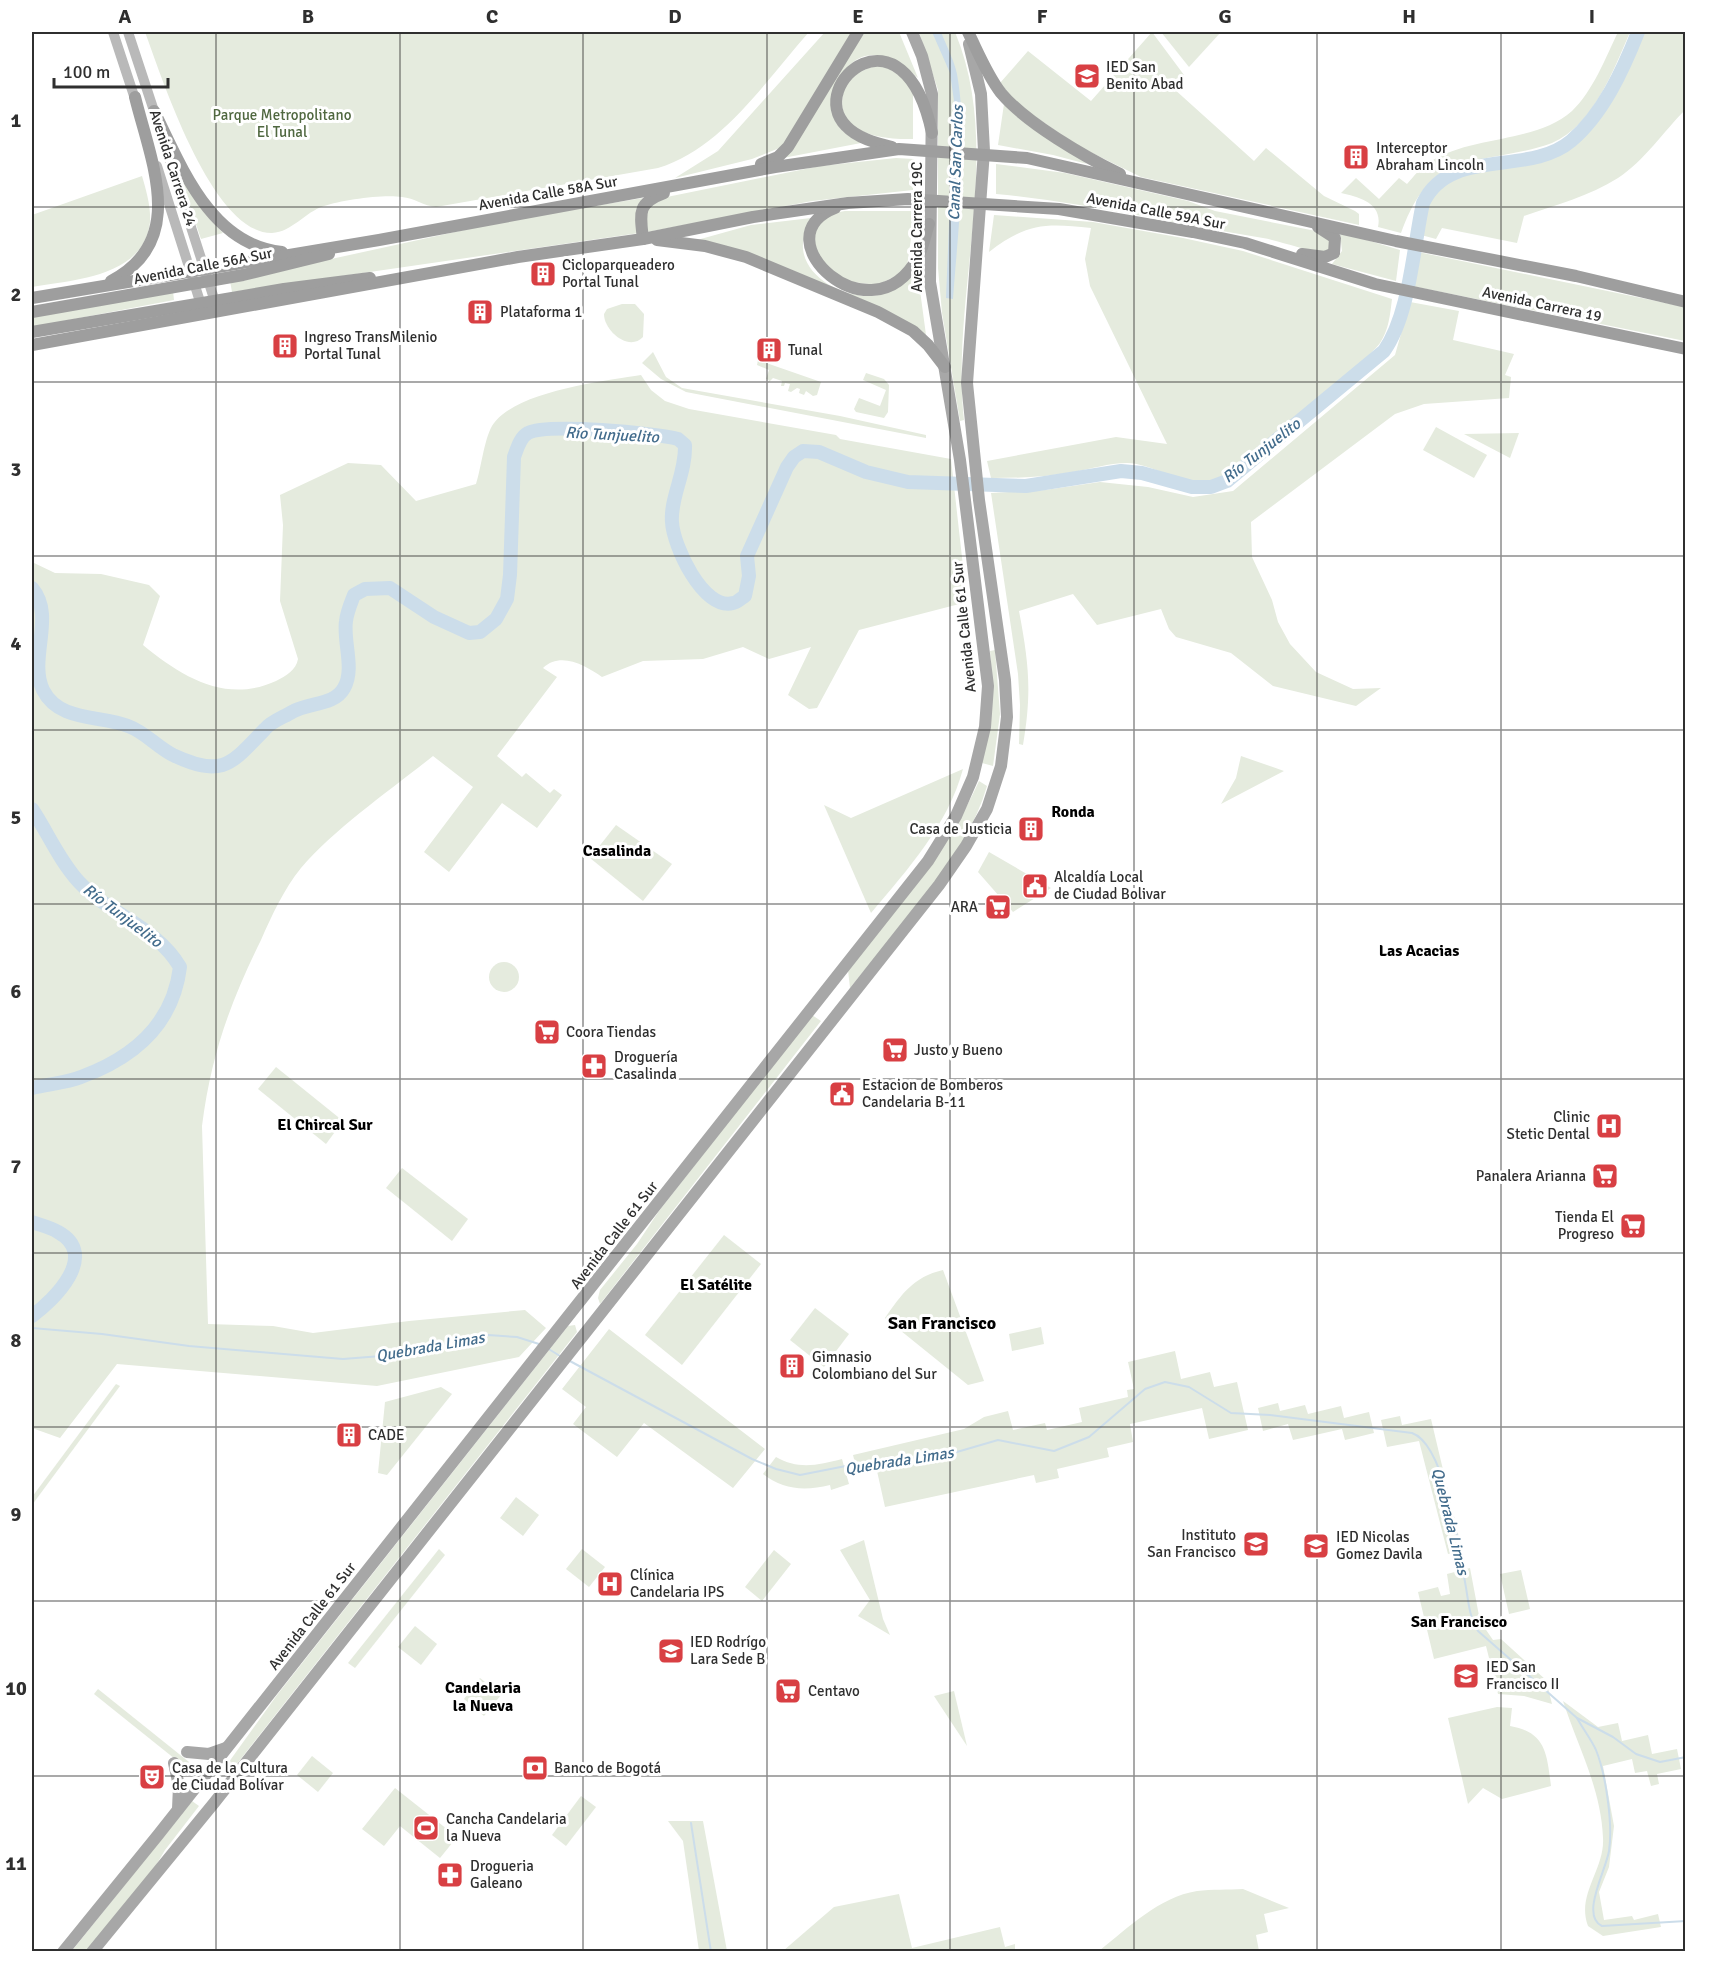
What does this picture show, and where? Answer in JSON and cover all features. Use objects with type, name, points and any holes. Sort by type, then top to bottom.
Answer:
[{"type":"highway","points":[[737,174],[774,159],[788,147],[858,32]]},
{"type":"highway","points":[[966,32],[995,84],[1012,104],[1077,152],[1137,183]]},
{"type":"highway","points":[[905,150],[866,139],[845,125],[840,118],[838,90],[852,68],[861,62],[885,60],[897,65],[907,73],[924,101],[932,133]]},
{"type":"highway","points":[[96,287],[123,275],[134,267],[146,253],[157,227],[157,187],[135,97]]},
{"type":"highway","points":[[154,111],[202,200],[225,228],[253,246],[295,253]]},
{"type":"highway","name":"Avenida Calle 58A Sur","points":[[191,271],[379,240],[737,174],[905,150]]},
{"type":"highway","name":"Avenida Calle 59A Sur","points":[[905,150],[1006,155],[1283,214],[1396,241],[1576,276],[1686,302]]},
{"type":"highway","points":[[643,239],[641,215],[645,203],[654,197],[695,182]]},
{"type":"highway","name":"Avenida Calle 59A Sur","points":[[848,203],[908,199],[1004,204],[1091,213],[1245,243],[1392,288]]},
{"type":"highway","points":[[848,203],[822,215],[815,222],[811,230],[809,246],[817,264],[826,274],[838,282],[859,290],[887,286],[907,271],[918,258],[929,224]]},
{"type":"highway","points":[[32,332],[216,306],[643,239],[753,217],[848,203]]},
{"type":"highway","points":[[1245,243],[1319,257],[1334,253],[1336,242],[1331,234],[1283,214]]},
{"type":"highway","points":[[643,239],[705,246],[746,257],[878,312],[914,331],[945,367]]},
{"type":"highway","name":"Avenida Calle 56A Sur","points":[[32,312],[195,284],[298,263],[379,240]]},
{"type":"highway","name":"Avenida Calle 56A Sur","points":[[32,298],[191,271]]},
{"type":"highway","name":"Avenida Carrera 19","points":[[1392,288],[1686,349]]},
{"type":"highway","points":[[32,345],[202,308]]},
{"type":"main road","name":"Avenida Carrera 24","points":[[113,32],[202,308]]},
{"type":"main road","name":"Avenida Carrera 24","points":[[128,32],[216,306]]},
{"type":"main road","name":"Avenida Carrera 19C","points":[[912,32],[930,81],[932,133],[930,282],[960,460]]},
{"type":"main road","name":"Avenida Calle 61 Sur","points":[[92,1952],[138,1897],[939,885],[966,846],[987,809],[1003,758],[1007,702],[979,500],[967,374],[983,177],[984,131],[980,85],[966,32]]},
{"type":"main road","name":"Avenida Calle 61 Sur","points":[[63,1952],[178,1810],[928,861],[963,803],[980,751],[988,686],[960,460]]},
{"type":"main road","points":[[566,1320],[578,1321],[584,1332]]},
{"type":"main road","points":[[187,1752],[209,1754],[227,1748]]},
{"type":"main road","points":[[174,1763],[179,1786],[178,1810]]},
{"type":"green space","name":"Parque Metropolitano El Tunal","points":[[145,32],[809,32],[723,129],[681,159],[658,168],[436,207],[394,196],[352,200],[317,209],[286,229],[272,233],[250,227],[229,208],[210,182],[177,116]]},
{"type":"green space","points":[[825,32],[852,32],[782,147],[752,159],[675,178],[718,151]]},
{"type":"green space","points":[[863,32],[899,32],[918,78],[906,68],[882,56],[871,55],[860,58],[851,64],[843,75],[833,114],[840,128],[861,143],[783,158]]},
{"type":"green space","points":[[919,32],[955,32],[969,78],[976,126],[976,174],[962,372],[964,420],[960,421],[942,313],[938,268],[938,90]]},
{"type":"green space","points":[[1152,32],[1184,75],[1173,88],[1254,161],[1266,148],[1324,196],[1359,214],[1359,225],[1141,177],[1078,146],[1017,104],[1000,83],[1028,51],[1091,101]]},
{"type":"green space","points":[[1161,32],[1221,32],[1189,67]]},
{"type":"green space","points":[[1618,32],[1630,32],[1609,79],[1579,124],[1552,143],[1530,150],[1457,164],[1446,169],[1415,201],[1401,233],[1378,227],[1377,212],[1368,202],[1341,193],[1356,178],[1379,199],[1399,178],[1407,184],[1424,166],[1447,153],[1521,135],[1557,122],[1580,103]]},
{"type":"green space","points":[[1643,32],[1685,32],[1686,109],[1636,163],[1618,178],[1596,190],[1524,216],[1517,243],[1442,228],[1436,239],[1421,235],[1425,208],[1432,195],[1442,185],[1469,172],[1484,168],[1552,156],[1575,144],[1589,131],[1612,101],[1622,84]]},
{"type":"green space","points":[[881,63],[913,85],[913,139],[881,137],[867,133],[855,127],[847,119],[842,108],[843,94],[850,76]]},
{"type":"green space","points":[[1004,104],[1087,164],[998,145]]},
{"type":"green space","points":[[896,158],[914,159],[913,190],[812,201],[647,232],[647,206],[657,199],[820,166]]},
{"type":"green space","points":[[996,164],[1065,173],[1188,201],[1215,211],[1321,232],[1331,238],[1330,251],[1305,249],[1263,238],[1097,208],[996,194]]},
{"type":"green space","points":[[176,165],[210,219],[223,233],[201,239]]},
{"type":"green space","points":[[142,176],[147,192],[150,222],[145,240],[135,254],[121,265],[86,278],[32,287],[32,215]]},
{"type":"green space","points":[[643,198],[640,202],[639,233],[232,292],[230,281],[515,219]]},
{"type":"green space","points":[[845,211],[915,211],[907,266],[899,274],[878,285],[842,281],[816,256],[814,230],[828,214]]},
{"type":"green space","points":[[994,215],[1093,222],[1243,251],[1392,299],[1390,316],[1380,343],[1351,371],[1242,462],[1211,482],[1189,481],[1138,464],[1127,463],[1053,475],[991,478],[987,461],[1116,437],[1167,444],[1090,286],[1085,259],[1091,228],[1037,227],[1014,235],[989,252]]},
{"type":"green space","points":[[811,218],[803,241],[806,261],[813,271],[834,288],[847,293],[873,296],[893,288],[917,268],[926,335],[901,318],[697,240],[751,225]]},
{"type":"green space","points":[[1340,232],[1400,250],[1396,281],[1332,264],[1342,251]]},
{"type":"green space","points":[[1418,252],[1685,307],[1685,341],[1412,286]]},
{"type":"green space","points":[[173,291],[174,300],[32,327],[32,315]]},
{"type":"green space","points":[[1410,302],[1459,311],[1453,340],[1514,354],[1505,375],[1511,377],[1509,398],[1424,404],[1395,414],[1251,522],[1252,557],[1272,600],[1278,622],[1290,644],[1316,672],[1353,689],[1381,688],[1356,706],[1273,686],[1231,653],[1176,637],[1169,629],[1161,609],[1097,625],[1073,594],[1019,611],[1027,663],[1028,709],[1023,745],[1019,744],[1018,674],[991,493],[1045,490],[1100,482],[1148,487],[1193,497],[1233,491],[1395,355]]},
{"type":"green space","points":[[622,304],[635,304],[644,314],[643,337],[637,341],[625,341],[618,337],[608,327],[605,320],[604,314],[607,309]]},
{"type":"green space","points":[[653,352],[666,377],[682,388],[840,416],[926,435],[926,438],[686,392],[661,379],[642,363]]},
{"type":"green space","points":[[758,360],[821,382],[817,395],[813,396],[806,391],[804,395],[799,393],[800,389],[797,388],[791,392],[788,391],[790,384],[785,383],[781,386],[782,381],[773,378],[768,383],[769,380],[766,379],[769,370],[757,365]]},
{"type":"green space","points":[[866,373],[884,379],[889,385],[888,412],[884,418],[856,412],[854,409],[859,398],[880,406],[886,390],[863,380]]},
{"type":"green space","points":[[641,375],[651,390],[665,401],[689,409],[836,435],[840,439],[951,459],[967,602],[859,630],[817,708],[809,709],[788,695],[811,647],[769,659],[743,647],[703,659],[643,661],[602,677],[573,662],[565,660],[550,663],[543,668],[557,677],[497,756],[522,777],[526,773],[550,793],[554,789],[562,795],[537,828],[502,803],[449,872],[424,852],[473,787],[433,756],[330,838],[301,868],[284,893],[231,1008],[216,1053],[206,1100],[202,1126],[208,1324],[273,1326],[313,1333],[525,1310],[546,1328],[519,1357],[377,1386],[117,1364],[60,1438],[32,1428],[32,562],[55,573],[101,574],[149,585],[160,596],[143,645],[173,667],[205,684],[240,690],[258,687],[287,675],[298,659],[280,601],[283,525],[280,495],[348,463],[381,465],[416,501],[476,484],[489,432],[503,414],[518,405],[560,390]]},
{"type":"green space","points":[[1436,427],[1487,455],[1474,478],[1423,450]]},
{"type":"green space","points":[[1519,433],[1510,458],[1464,434]]},
{"type":"green space","points":[[995,650],[1000,714],[993,766],[982,763],[992,677],[990,651]]},
{"type":"green space","points":[[1241,756],[1284,771],[1221,804],[1236,778]]},
{"type":"green space","points":[[963,769],[948,809],[937,828],[871,913],[824,805],[851,818]]},
{"type":"green space","points":[[979,781],[987,786],[977,813],[947,866],[850,988],[848,970],[936,856],[952,832]]},
{"type":"green space","points":[[616,825],[672,864],[643,901],[590,858]]},
{"type":"green space","points":[[989,852],[1051,888],[1013,912],[978,872]]},
{"type":"green space","points":[[504,962],[515,966],[519,977],[515,988],[504,992],[493,988],[489,977],[493,966]]},
{"type":"green space","points":[[812,1015],[821,1021],[600,1304],[598,1298],[600,1290]]},
{"type":"green space","points":[[276,1067],[343,1121],[326,1144],[258,1089]]},
{"type":"green space","points":[[402,1168],[468,1219],[452,1241],[386,1188]]},
{"type":"green space","points":[[724,1235],[761,1264],[682,1365],[645,1335]]},
{"type":"green space","points":[[943,1270],[984,1381],[968,1385],[885,1318],[903,1294],[916,1282]]},
{"type":"green space","points":[[815,1308],[849,1334],[824,1367],[790,1340]]},
{"type":"green space","points":[[575,1325],[577,1332],[232,1770],[226,1766],[277,1695],[568,1326]]},
{"type":"green space","points":[[1041,1327],[1044,1344],[1012,1351],[1009,1334]]},
{"type":"green space","points":[[609,1329],[765,1449],[733,1488],[644,1423],[617,1457],[573,1424],[586,1407],[562,1389]]},
{"type":"green space","points":[[1175,1351],[1181,1379],[1210,1372],[1214,1387],[1237,1382],[1248,1430],[1209,1439],[1202,1408],[1130,1424],[1133,1442],[1107,1448],[1109,1457],[1057,1469],[1059,1478],[1036,1483],[1034,1475],[885,1507],[877,1471],[858,1475],[853,1455],[964,1429],[984,1417],[1008,1411],[1013,1430],[1045,1423],[1047,1430],[1082,1422],[1079,1408],[1128,1397],[1127,1390],[1134,1389],[1128,1362]]},
{"type":"green space","points":[[116,1384],[120,1386],[32,1505],[32,1497]]},
{"type":"green space","points":[[441,1387],[452,1394],[387,1475],[378,1473],[385,1402]]},
{"type":"green space","points":[[1278,1403],[1280,1411],[1305,1405],[1308,1414],[1341,1406],[1344,1418],[1369,1412],[1374,1433],[1345,1440],[1342,1429],[1293,1440],[1288,1424],[1263,1431],[1258,1408]]},
{"type":"green space","points":[[1400,1416],[1402,1425],[1431,1419],[1462,1550],[1448,1554],[1419,1441],[1387,1447],[1381,1420]]},
{"type":"green space","points":[[776,1457],[800,1465],[842,1459],[849,1484],[831,1490],[830,1485],[812,1488],[786,1486],[763,1474]]},
{"type":"green space","points":[[516,1497],[539,1515],[523,1536],[500,1518]]},
{"type":"green space","points":[[864,1540],[883,1619],[890,1635],[858,1616],[870,1600],[840,1550]]},
{"type":"green space","points":[[439,1549],[445,1555],[355,1668],[348,1663]]},
{"type":"green space","points":[[582,1549],[605,1567],[589,1587],[566,1569]]},
{"type":"green space","points":[[774,1550],[791,1564],[762,1601],[745,1587]]},
{"type":"green space","points":[[1470,1568],[1480,1621],[1493,1640],[1501,1639],[1546,1680],[1552,1704],[1524,1696],[1498,1694],[1486,1646],[1434,1659],[1418,1592],[1438,1587],[1441,1596],[1450,1594],[1447,1574]]},
{"type":"green space","points":[[1521,1570],[1530,1609],[1509,1614],[1500,1574]]},
{"type":"green space","points":[[415,1626],[437,1644],[421,1665],[398,1647]]},
{"type":"green space","points":[[480,1678],[501,1695],[484,1716],[464,1699]]},
{"type":"green space","points":[[98,1689],[189,1762],[185,1767],[94,1694]]},
{"type":"green space","points":[[954,1691],[967,1746],[934,1696]]},
{"type":"green space","points":[[1563,1701],[1598,1727],[1618,1723],[1622,1741],[1648,1735],[1652,1754],[1677,1749],[1681,1769],[1657,1774],[1659,1784],[1651,1786],[1647,1771],[1635,1773],[1632,1759],[1603,1766],[1614,1826],[1609,1867],[1599,1892],[1604,1920],[1632,1916],[1634,1920],[1658,1914],[1661,1927],[1603,1936],[1588,1926],[1585,1915],[1586,1904],[1602,1849],[1601,1820],[1588,1768]]},
{"type":"green space","points":[[1497,1707],[1512,1708],[1510,1726],[1531,1733],[1543,1746],[1551,1786],[1502,1799],[1483,1788],[1468,1804],[1448,1718]]},
{"type":"green space","points":[[312,1756],[333,1773],[318,1792],[297,1775]]},
{"type":"green space","points":[[395,1788],[457,1837],[440,1858],[400,1826],[384,1846],[362,1829]]},
{"type":"green space","points":[[581,1796],[596,1807],[566,1846],[552,1835]]},
{"type":"green space","points":[[192,1801],[199,1806],[165,1850],[152,1872],[86,1951],[71,1952]]},
{"type":"green space","points":[[668,1821],[703,1821],[727,1951],[699,1951],[683,1841]]},
{"type":"green space","points":[[1243,1889],[1289,1908],[1264,1914],[1268,1932],[1256,1935],[1259,1951],[1099,1951],[1133,1923],[1183,1894],[1208,1890]]},
{"type":"green space","points":[[899,1894],[912,1948],[1000,1927],[1005,1947],[1015,1944],[1015,1951],[783,1951],[834,1907]]},
{"type":"water","name":"Canal San Carlos","points":[[932,32],[941,32],[950,53],[957,74],[960,100],[961,186],[953,299],[946,298],[954,101],[950,73]]},
{"type":"waterway","name":"Río Tunjuelito","points":[[32,588],[39,599],[42,611],[39,678],[50,700],[59,708],[70,713],[128,726],[167,752],[190,762],[204,766],[216,766],[226,764],[235,758],[275,721],[299,709],[328,701],[340,694],[349,672],[347,614],[354,595],[365,589],[390,588],[434,617],[469,633],[480,632],[496,619],[507,599],[510,575],[514,457],[521,440],[528,433],[556,429],[626,432],[678,439],[685,445],[685,455],[672,513],[674,532],[684,560],[692,574],[711,597],[722,603],[734,603],[745,596],[749,576],[747,556],[787,467],[794,457],[803,451],[819,452],[866,472],[908,482],[1026,486],[1121,471],[1142,473],[1192,487],[1211,487],[1227,481],[1384,351],[1400,319],[1410,280],[1423,203],[1435,185],[1451,174],[1470,168],[1534,158],[1553,152],[1571,141],[1593,118],[1611,91],[1638,32]]},
{"type":"waterway","name":"Río Tunjuelito","points":[[32,809],[60,856],[79,882],[105,904],[159,941],[180,967],[176,988],[169,1006],[147,1037],[133,1049],[117,1060],[81,1077],[32,1088]]},
{"type":"waterway","name":"Río Tunjuelito","points":[[32,1222],[58,1232],[70,1242],[75,1253],[69,1277],[51,1299],[32,1316]]},
{"type":"waterway","name":"Quebrada Limas","points":[[32,1328],[102,1334],[189,1346],[343,1359],[394,1355],[488,1335],[517,1337],[539,1344]]},
{"type":"waterway","name":"Quebrada Limas","points":[[547,1348],[560,1356]]},
{"type":"waterway","name":"Quebrada Limas","points":[[568,1360],[752,1459],[776,1469],[800,1475],[856,1464],[950,1454],[998,1440],[1054,1451],[1089,1437],[1145,1389],[1165,1382],[1189,1387],[1231,1413],[1270,1415],[1412,1433],[1423,1441],[1433,1456],[1441,1475],[1454,1520],[1470,1612],[1478,1631],[1577,1718],[1613,1737],[1636,1754],[1660,1762],[1686,1757]]},
{"type":"waterway","points":[[1577,1718],[1600,1760],[1609,1814],[1609,1851],[1596,1892],[1593,1913],[1596,1921],[1602,1926],[1686,1921]]},
{"type":"waterway","points":[[691,1823],[711,1952]]},
{"type":"place","name":"IED San Benito Abad","points":[[1087,76]]},
{"type":"place","name":"Interceptor Abraham Lincoln","points":[[1356,157]]},
{"type":"place","name":"Cicloparqueadero Portal Tunal","points":[[543,274]]},
{"type":"place","name":"Plataforma 1","points":[[480,312]]},
{"type":"place","name":"Ingreso TransMilenio Portal Tunal","points":[[285,346]]},
{"type":"place","name":"Tunal","points":[[769,350]]},
{"type":"place","name":"Casa de Justicia","points":[[1031,829]]},
{"type":"place","name":"Alcaldía Local de Ciudad Bolivar","points":[[1035,886]]},
{"type":"place","name":"ARA","points":[[998,907]]},
{"type":"place","name":"Coora Tiendas","points":[[547,1032]]},
{"type":"place","name":"Justo y Bueno","points":[[895,1050]]},
{"type":"place","name":"Droguería Casalinda","points":[[594,1066]]},
{"type":"place","name":"Estacion de Bomberos Candelaria B-11","points":[[842,1094]]},
{"type":"place","name":"Clinic Stetic Dental","points":[[1609,1126]]},
{"type":"place","name":"Panalera Arianna","points":[[1605,1176]]},
{"type":"place","name":"Tienda El Progreso","points":[[1633,1226]]},
{"type":"place","name":"Gimnasio Colombiano del Sur","points":[[792,1366]]},
{"type":"place","name":"CADE","points":[[349,1435]]},
{"type":"place","name":"Instituto San Francisco","points":[[1256,1544]]},
{"type":"place","name":"IED Nicolas Gomez Davila","points":[[1316,1546]]},
{"type":"place","name":"Clínica Candelaria IPS","points":[[610,1584]]},
{"type":"place","name":"IED Rodrígo Lara Sede B","points":[[671,1651]]},
{"type":"place","name":"IED San Francisco II","points":[[1466,1676]]},
{"type":"place","name":"Centavo","points":[[788,1691]]},
{"type":"place","name":"Banco de Bogotá","points":[[535,1768]]},
{"type":"place","name":"Casa de la Cultura de Ciudad Bolívar","points":[[152,1777]]},
{"type":"place","name":"Cancha Candelaria la Nueva","points":[[426,1828]]},
{"type":"place","name":"Drogueria Galeano","points":[[450,1875]]},
{"type":"district","name":"Ronda","points":[[1073,811]]},
{"type":"district","name":"Casalinda","points":[[617,850]]},
{"type":"district","name":"Las Acacias","points":[[1419,950]]},
{"type":"district","name":"El Chircal Sur","points":[[325,1124]]},
{"type":"district","name":"El Satélite","points":[[716,1284]]},
{"type":"district","name":"San Francisco","points":[[942,1323]]},
{"type":"district","name":"San Francisco","points":[[1459,1621]]},
{"type":"district","name":"Candelaria la Nueva","points":[[483,1696]]}]
